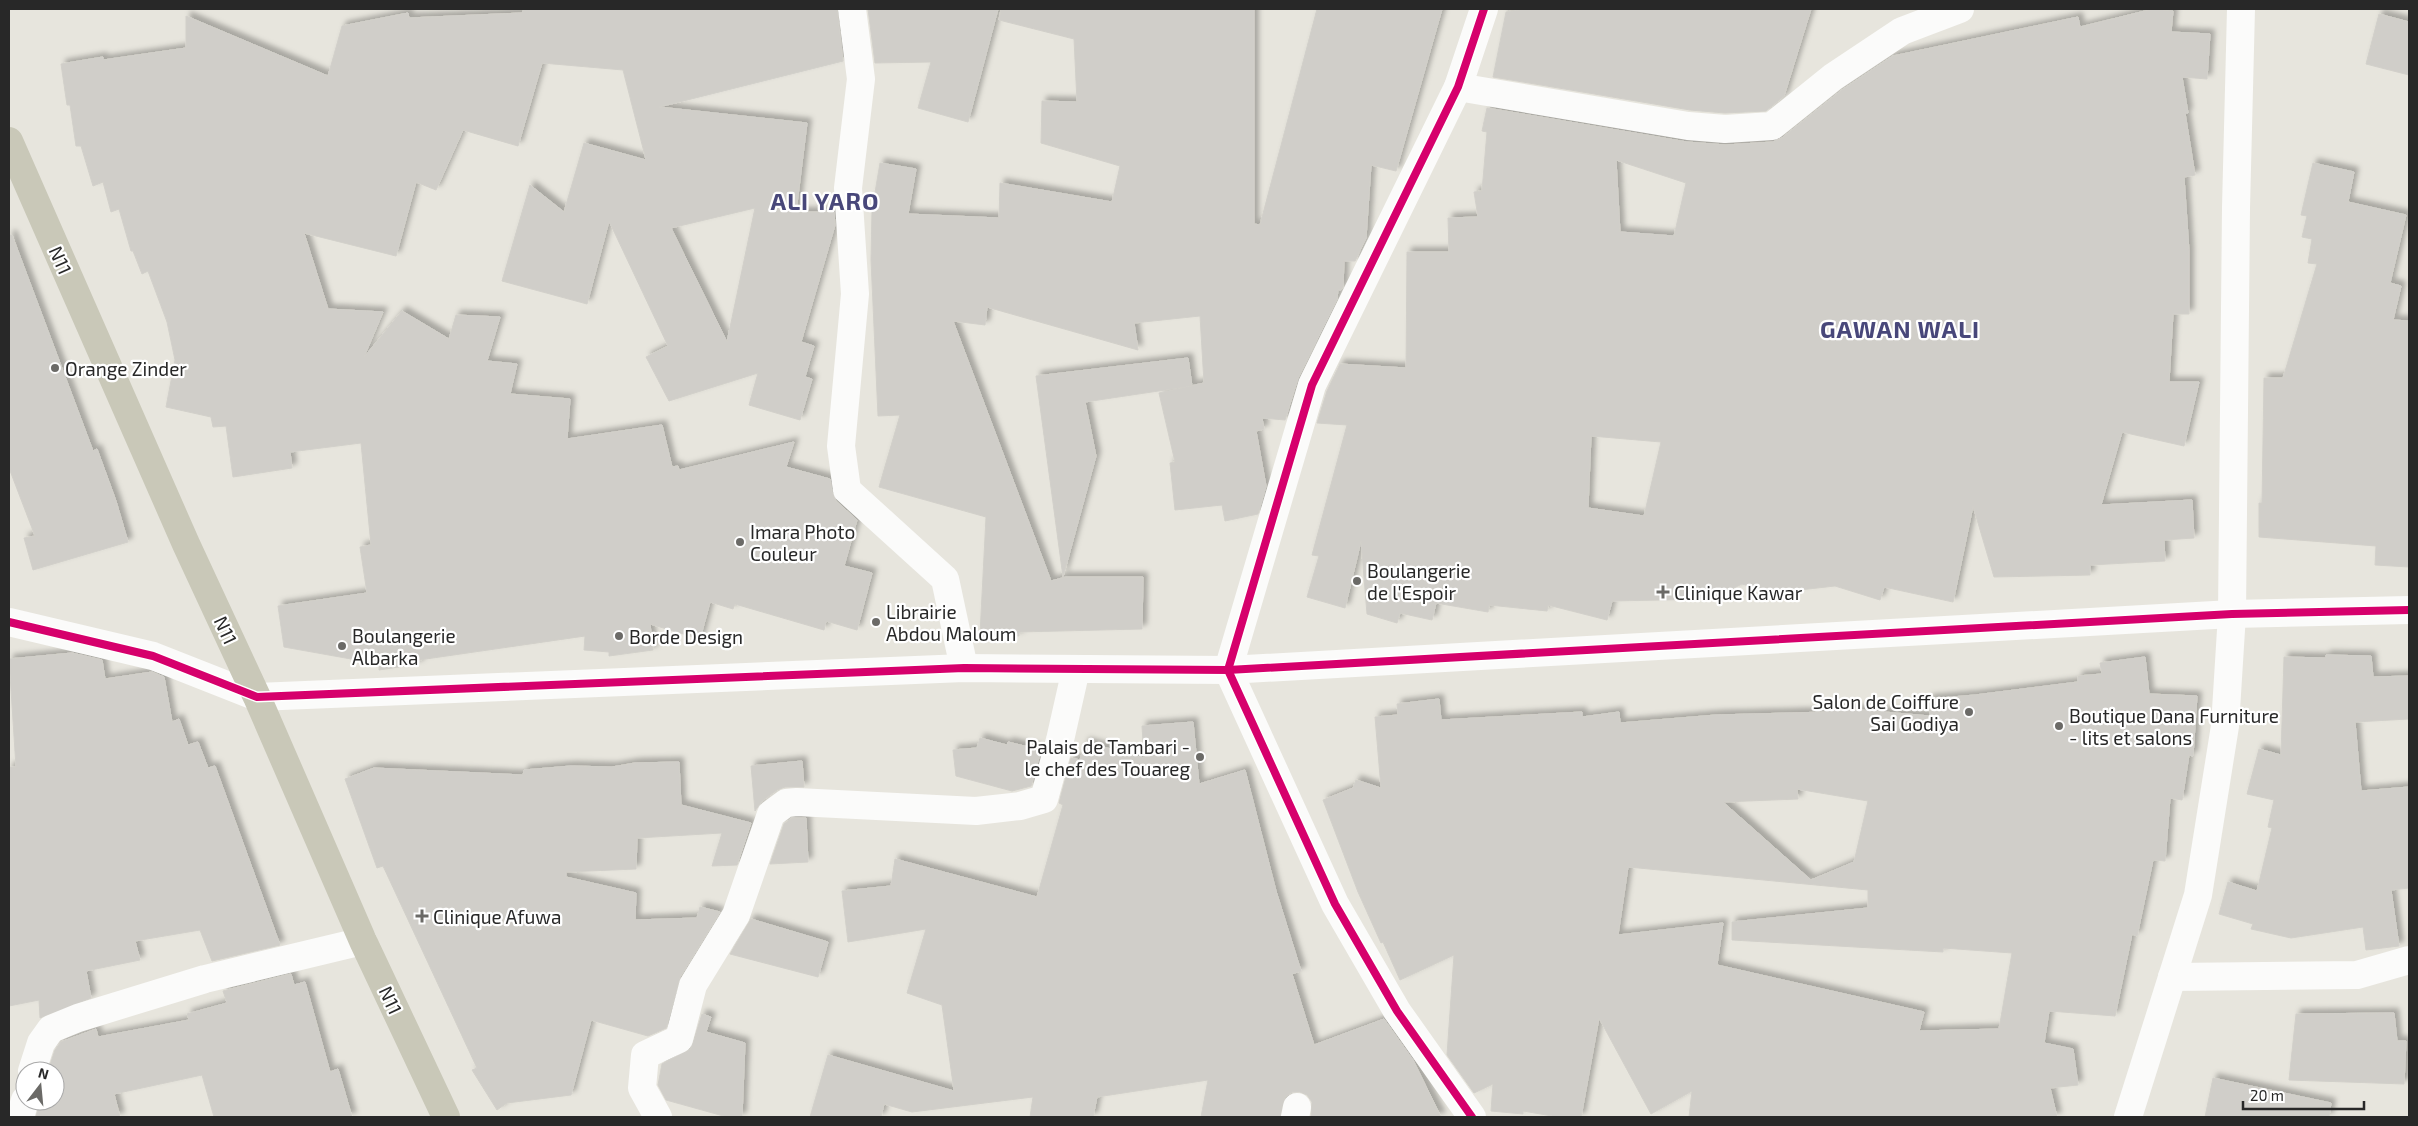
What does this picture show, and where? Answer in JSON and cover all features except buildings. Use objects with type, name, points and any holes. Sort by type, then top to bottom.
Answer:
[{"type":"main road","name":"N11","points":[[9,141],[186,544],[257,697],[363,941],[446,1117]]},
{"type":"street","points":[[852,9],[862,79],[848,188],[855,294],[842,446],[847,490],[945,579],[964,668]]},
{"type":"street","points":[[1472,1117],[1397,1011],[1335,904],[1228,670],[1312,385],[1458,86],[1484,9]]},
{"type":"street","points":[[1458,86],[1688,126],[1725,129],[1772,126],[1833,77],[1902,31],[1960,9]]},
{"type":"street","points":[[2128,1117],[2198,895],[2225,726],[2232,614],[2236,208],[2241,9]]},
{"type":"street","points":[[13,618],[152,656],[257,697],[964,668],[1228,670],[2232,614],[2409,610]]},
{"type":"street","points":[[658,1117],[642,1088],[645,1055],[679,1039],[693,985],[736,915],[771,814],[786,803],[797,802],[976,811],[1020,806],[1044,799],[1076,669]]},
{"type":"street","points":[[36,1061],[42,1043],[51,1029],[78,1018],[205,980],[363,941]]},
{"type":"street","points":[[2172,977],[2357,975],[2409,960]]},
{"type":"cycle path","points":[[1472,1117],[1397,1011],[1335,904],[1228,670],[1312,385],[1458,87],[1484,9]]},
{"type":"cycle path","points":[[9,622],[153,656],[257,697],[964,668],[1228,670],[2232,614],[2409,610]]},
{"type":"place","name":"Orange Zinder","points":[[55,368]]},
{"type":"place","name":"Imara Photo Couleur","points":[[740,542]]},
{"type":"place","name":"Boulangerie de l'Espoir","points":[[1357,581]]},
{"type":"place","name":"Clinique Kawar","points":[[1663,592]]},
{"type":"place","name":"Librairie Abdou Maloum","points":[[876,622]]},
{"type":"place","name":"Borde Design","points":[[619,636]]},
{"type":"place","name":"Boulangerie Albarka","points":[[342,646]]},
{"type":"place","name":"Salon de Coiffure Sai Godiya","points":[[1969,712]]},
{"type":"place","name":"Boutique Dana Furniture - lits et salons","points":[[2059,726]]},
{"type":"place","name":"Palais de Tambari - le chef des Touareg","points":[[1200,757]]},
{"type":"place","name":"Clinique Afuwa","points":[[422,916]]},
{"type":"district","name":"ALI YARO","points":[[825,200]]},
{"type":"district","name":"GAWAN WALI","points":[[1900,328]]}]
